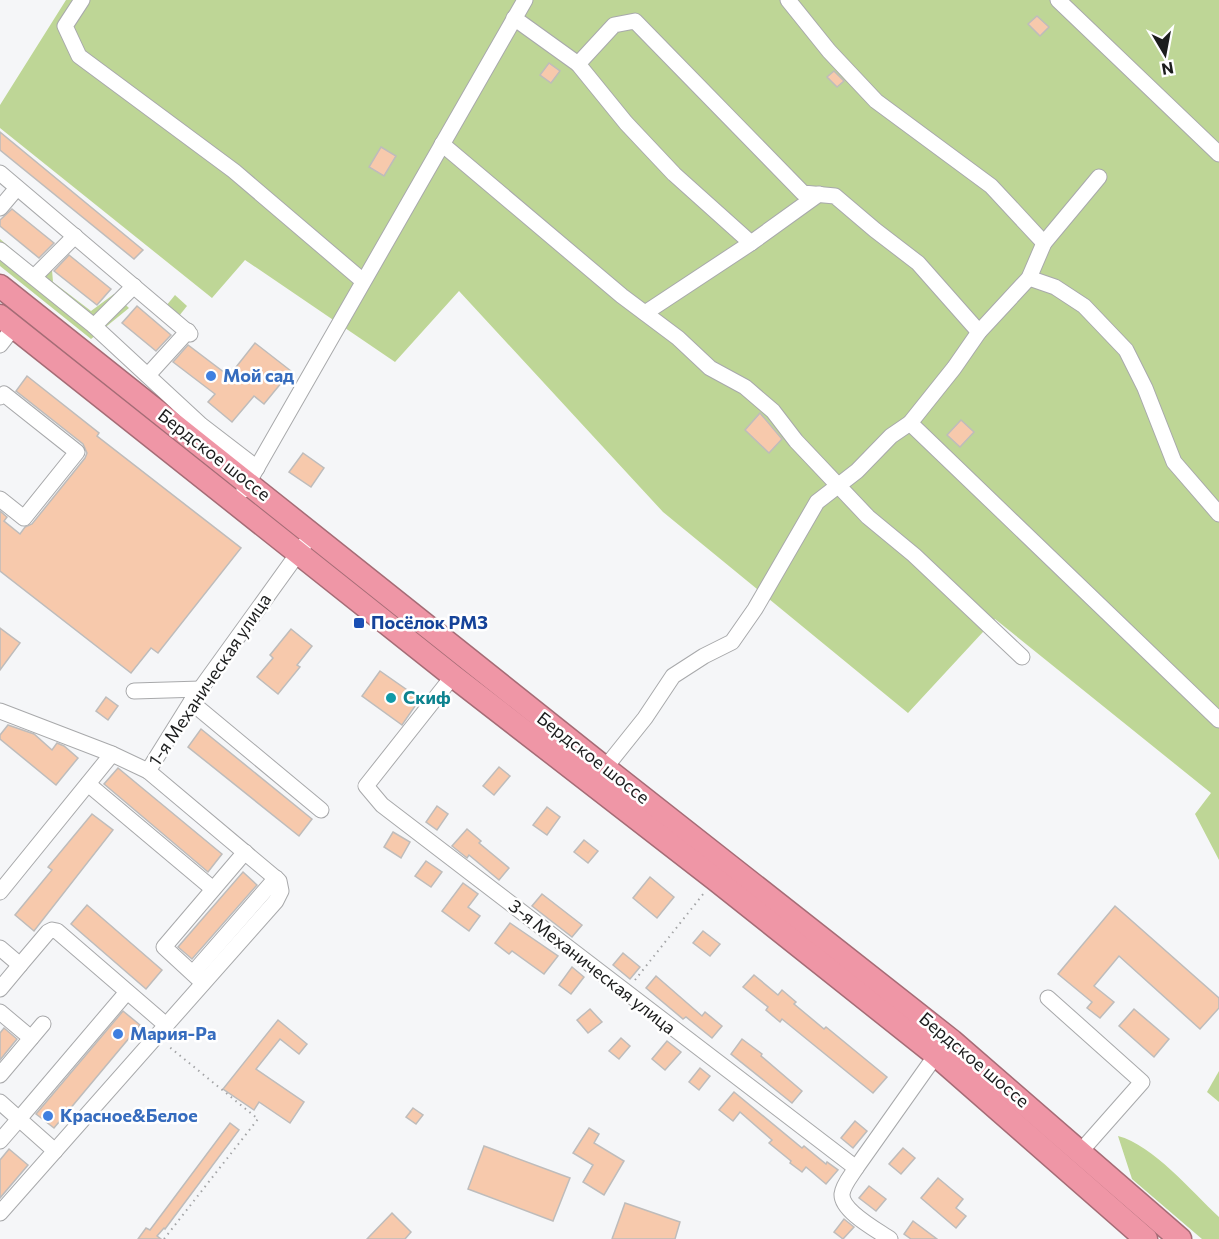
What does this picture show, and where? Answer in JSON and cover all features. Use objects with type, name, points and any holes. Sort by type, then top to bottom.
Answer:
[{"type":"highway","name":"Бердское шоссе","points":[[0,286],[253,475],[314,534],[605,768],[952,1041],[1180,1239]]},
{"type":"highway","name":"Бердское шоссе","points":[[7,321],[453,676],[936,1054],[1146,1239]]},
{"type":"street","points":[[82,0],[65,26],[79,56],[234,171],[363,281]]},
{"type":"street","points":[[788,0],[829,51],[876,101],[991,186],[1044,243]]},
{"type":"street","points":[[1058,0],[1219,154]]},
{"type":"street","points":[[235,502],[253,475],[524,1]]},
{"type":"street","points":[[514,18],[578,64],[626,123],[674,174],[751,243]]},
{"type":"street","points":[[578,64],[614,25],[635,21],[803,193],[835,196],[918,262],[979,332]]},
{"type":"street","points":[[442,144],[613,288],[678,338],[710,368],[745,387],[773,411],[796,441],[868,517],[914,555],[1022,657]]},
{"type":"street","points":[[0,173],[189,333],[148,375]]},
{"type":"street","points":[[605,768],[645,718],[674,676],[704,656],[732,642],[755,609],[818,502],[857,471],[891,436],[910,423],[954,368],[979,332],[1029,278],[1044,243],[1099,177]]},
{"type":"street","points":[[0,208],[17,188]]},
{"type":"street","points":[[645,313],[751,243],[819,194]]},
{"type":"street","points":[[34,277],[75,236]]},
{"type":"street","points":[[0,250],[94,326],[148,375],[203,420],[253,475]]},
{"type":"street","points":[[1029,278],[1055,287],[1084,306],[1126,350],[1145,388],[1174,462],[1219,514]]},
{"type":"street","points":[[94,326],[134,286]]},
{"type":"street","points":[[0,345],[7,321]]},
{"type":"street","points":[[0,397],[4,394],[77,452],[24,518],[0,499]]},
{"type":"street","points":[[910,423],[1219,720]]},
{"type":"street","name":"1-я Механическая улица","points":[[0,1213],[161,1031],[198,978],[276,901],[281,891],[276,878],[148,771],[191,702],[298,552],[314,534]]},
{"type":"street","name":"3-я Механическая улица","points":[[453,676],[366,786],[382,805],[856,1168]]},
{"type":"street","points":[[134,692],[201,689]]},
{"type":"street","points":[[191,702],[321,810]]},
{"type":"street","points":[[0,711],[112,754],[148,771]]},
{"type":"street","points":[[0,892],[112,754]]},
{"type":"street","points":[[88,784],[213,889]]},
{"type":"street","points":[[198,978],[164,947],[245,852]]},
{"type":"street","points":[[0,989],[48,932],[57,931],[127,992],[161,1031]]},
{"type":"street","points":[[0,948],[20,965]]},
{"type":"street","points":[[0,1141],[127,992]]},
{"type":"street","points":[[1047,998],[1142,1082],[1081,1151]]},
{"type":"street","points":[[0,1012],[31,1038]]},
{"type":"street","points":[[0,1075],[43,1024]]},
{"type":"street","points":[[890,1239],[848,1209],[842,1200],[842,1191],[936,1054]]},
{"type":"street","points":[[0,1102],[55,1150]]},
{"type":"path","points":[[625,993],[715,879]]},
{"type":"path","points":[[161,1031],[258,1119],[164,1239]]},
{"type":"green space","points":[[66,0],[1219,0],[1219,860],[1195,814],[1211,793],[995,619],[908,713],[663,512],[459,291],[395,362],[245,260],[212,298],[0,128],[0,105]]},
{"type":"green space","points":[[0,239],[33,267],[51,258],[53,282],[91,311],[114,294],[129,308],[91,339],[0,266]]},
{"type":"green space","points":[[175,295],[187,306],[179,316],[166,306]]},
{"type":"green space","points":[[1219,1071],[1219,1102],[1207,1092]]},
{"type":"green space","points":[[1118,1136],[1145,1149],[1158,1159],[1219,1217],[1219,1239],[1202,1239],[1132,1179]]},
{"type":"building","points":[[1037,16],[1049,27],[1040,36],[1028,24]]},
{"type":"building","points":[[549,63],[560,71],[551,83],[540,75]]},
{"type":"building","points":[[834,71],[844,81],[837,87],[827,77]]},
{"type":"building","points":[[0,132],[143,250],[134,259],[0,150]]},
{"type":"building","points":[[381,147],[396,156],[384,176],[369,167]]},
{"type":"building","points":[[12,209],[54,243],[39,258],[0,226],[0,220]]},
{"type":"building","points":[[69,255],[111,289],[97,305],[54,271]]},
{"type":"building","points":[[137,306],[171,335],[156,351],[122,323]]},
{"type":"building","points":[[255,343],[291,371],[264,404],[254,396],[232,422],[208,402],[215,394],[173,362],[188,345],[229,376]]},
{"type":"building","points":[[27,376],[99,433],[97,436],[241,548],[158,653],[151,648],[131,673],[0,571],[0,511],[7,517],[4,521],[20,534],[25,527],[32,524],[87,453],[83,444],[16,391]]},
{"type":"building","points":[[760,413],[782,439],[769,453],[745,430]]},
{"type":"building","points":[[961,420],[974,432],[960,447],[947,435]]},
{"type":"building","points":[[303,453],[324,468],[311,487],[289,472]]},
{"type":"building","points":[[0,628],[20,643],[0,670]]},
{"type":"building","points":[[291,629],[312,646],[297,665],[300,667],[278,694],[257,677],[273,658],[270,655]]},
{"type":"building","name":"Скиф","points":[[380,671],[420,699],[402,725],[362,696]]},
{"type":"building","points":[[106,697],[118,706],[108,720],[96,711]]},
{"type":"building","points":[[8,725],[34,734],[52,750],[57,743],[64,746],[78,758],[56,785],[0,739],[0,735]]},
{"type":"building","points":[[201,729],[312,819],[299,836],[188,747]]},
{"type":"building","points":[[499,767],[510,776],[494,795],[483,786]]},
{"type":"building","points":[[118,768],[222,854],[208,872],[104,784]]},
{"type":"building","points":[[437,806],[448,814],[437,830],[426,822]]},
{"type":"building","points":[[547,807],[560,817],[547,835],[533,825]]},
{"type":"building","points":[[92,814],[113,830],[34,931],[15,915],[52,870],[48,867]]},
{"type":"building","points":[[467,829],[481,841],[479,843],[509,868],[499,880],[469,855],[467,858],[452,846]]},
{"type":"building","points":[[393,832],[410,842],[401,858],[384,847]]},
{"type":"building","points":[[584,840],[598,851],[588,863],[574,852]]},
{"type":"building","points":[[426,861],[442,872],[431,887],[415,876]]},
{"type":"building","points":[[243,872],[257,885],[192,959],[178,947]]},
{"type":"building","points":[[650,877],[674,897],[657,918],[633,898]]},
{"type":"building","points":[[463,883],[478,894],[468,907],[480,916],[469,931],[442,911]]},
{"type":"building","points":[[542,894],[582,925],[572,937],[532,906]]},
{"type":"building","points":[[87,905],[162,970],[146,989],[71,924]]},
{"type":"building","points":[[1115,906],[1219,998],[1219,1008],[1200,1029],[1119,956],[1094,986],[1114,1002],[1100,1018],[1087,1008],[1092,1002],[1058,974]]},
{"type":"building","points":[[510,923],[558,956],[544,974],[512,951],[509,954],[495,943]]},
{"type":"building","points":[[703,931],[720,944],[710,956],[693,943]]},
{"type":"building","points":[[623,953],[640,967],[630,979],[613,965]]},
{"type":"building","points":[[572,967],[584,977],[571,994],[559,985]]},
{"type":"building","points":[[754,975],[778,995],[782,990],[796,1002],[794,1004],[824,1029],[826,1027],[887,1077],[873,1093],[782,1019],[780,1022],[766,1010],[768,1007],[743,987]]},
{"type":"building","points":[[656,976],[702,1016],[705,1012],[722,1026],[712,1038],[686,1017],[683,1019],[646,988]]},
{"type":"building","points":[[590,1009],[602,1022],[588,1033],[577,1020]]},
{"type":"building","points":[[1134,1009],[1169,1039],[1154,1057],[1119,1026]]},
{"type":"building","points":[[123,1011],[140,1025],[54,1128],[36,1114]]},
{"type":"building","points":[[278,1020],[307,1044],[299,1054],[280,1039],[256,1069],[304,1102],[290,1123],[259,1102],[254,1110],[223,1089]]},
{"type":"building","points":[[4,1028],[17,1039],[0,1060],[0,1033]]},
{"type":"building","points":[[621,1038],[630,1046],[619,1059],[609,1051]]},
{"type":"building","points":[[742,1039],[802,1091],[792,1103],[731,1054]]},
{"type":"building","points":[[667,1041],[681,1052],[665,1070],[652,1059]]},
{"type":"building","points":[[700,1068],[710,1076],[699,1090],[689,1082]]},
{"type":"building","points":[[734,1092],[802,1148],[804,1146],[826,1164],[827,1162],[838,1170],[826,1184],[806,1167],[802,1172],[790,1163],[791,1161],[769,1143],[772,1140],[740,1112],[733,1121],[719,1110]]},
{"type":"building","points":[[413,1108],[423,1115],[416,1124],[406,1117]]},
{"type":"building","points":[[855,1121],[867,1131],[853,1148],[841,1138]]},
{"type":"building","points":[[230,1123],[239,1130],[165,1229],[157,1236],[161,1239],[138,1239],[146,1228],[150,1230]]},
{"type":"building","points":[[589,1128],[599,1134],[594,1143],[624,1161],[604,1195],[583,1182],[593,1165],[573,1153]]},
{"type":"building","points":[[484,1146],[570,1178],[553,1221],[468,1189]]},
{"type":"building","points":[[903,1148],[915,1158],[901,1174],[889,1164]]},
{"type":"building","points":[[9,1149],[28,1165],[0,1198],[0,1160]]},
{"type":"building","points":[[938,1178],[963,1199],[956,1208],[966,1216],[956,1228],[921,1198]]},
{"type":"building","points":[[869,1186],[886,1199],[876,1211],[859,1198]]},
{"type":"building","points":[[625,1203],[680,1222],[675,1239],[612,1239]]},
{"type":"building","points":[[392,1213],[411,1232],[405,1239],[367,1239]]},
{"type":"building","points":[[844,1219],[854,1227],[843,1239],[834,1232]]},
{"type":"building","points":[[913,1221],[937,1239],[911,1239],[904,1234]]},
{"type":"place","name":"Мой сад","points":[[211,376]]},
{"type":"place","name":"Посёлок РМЗ","points":[[359,623]]},
{"type":"place","name":"Скиф","points":[[391,698]]},
{"type":"place","name":"Мария-Ра","points":[[118,1034]]},
{"type":"place","name":"Красное&Белое","points":[[48,1116]]}]
